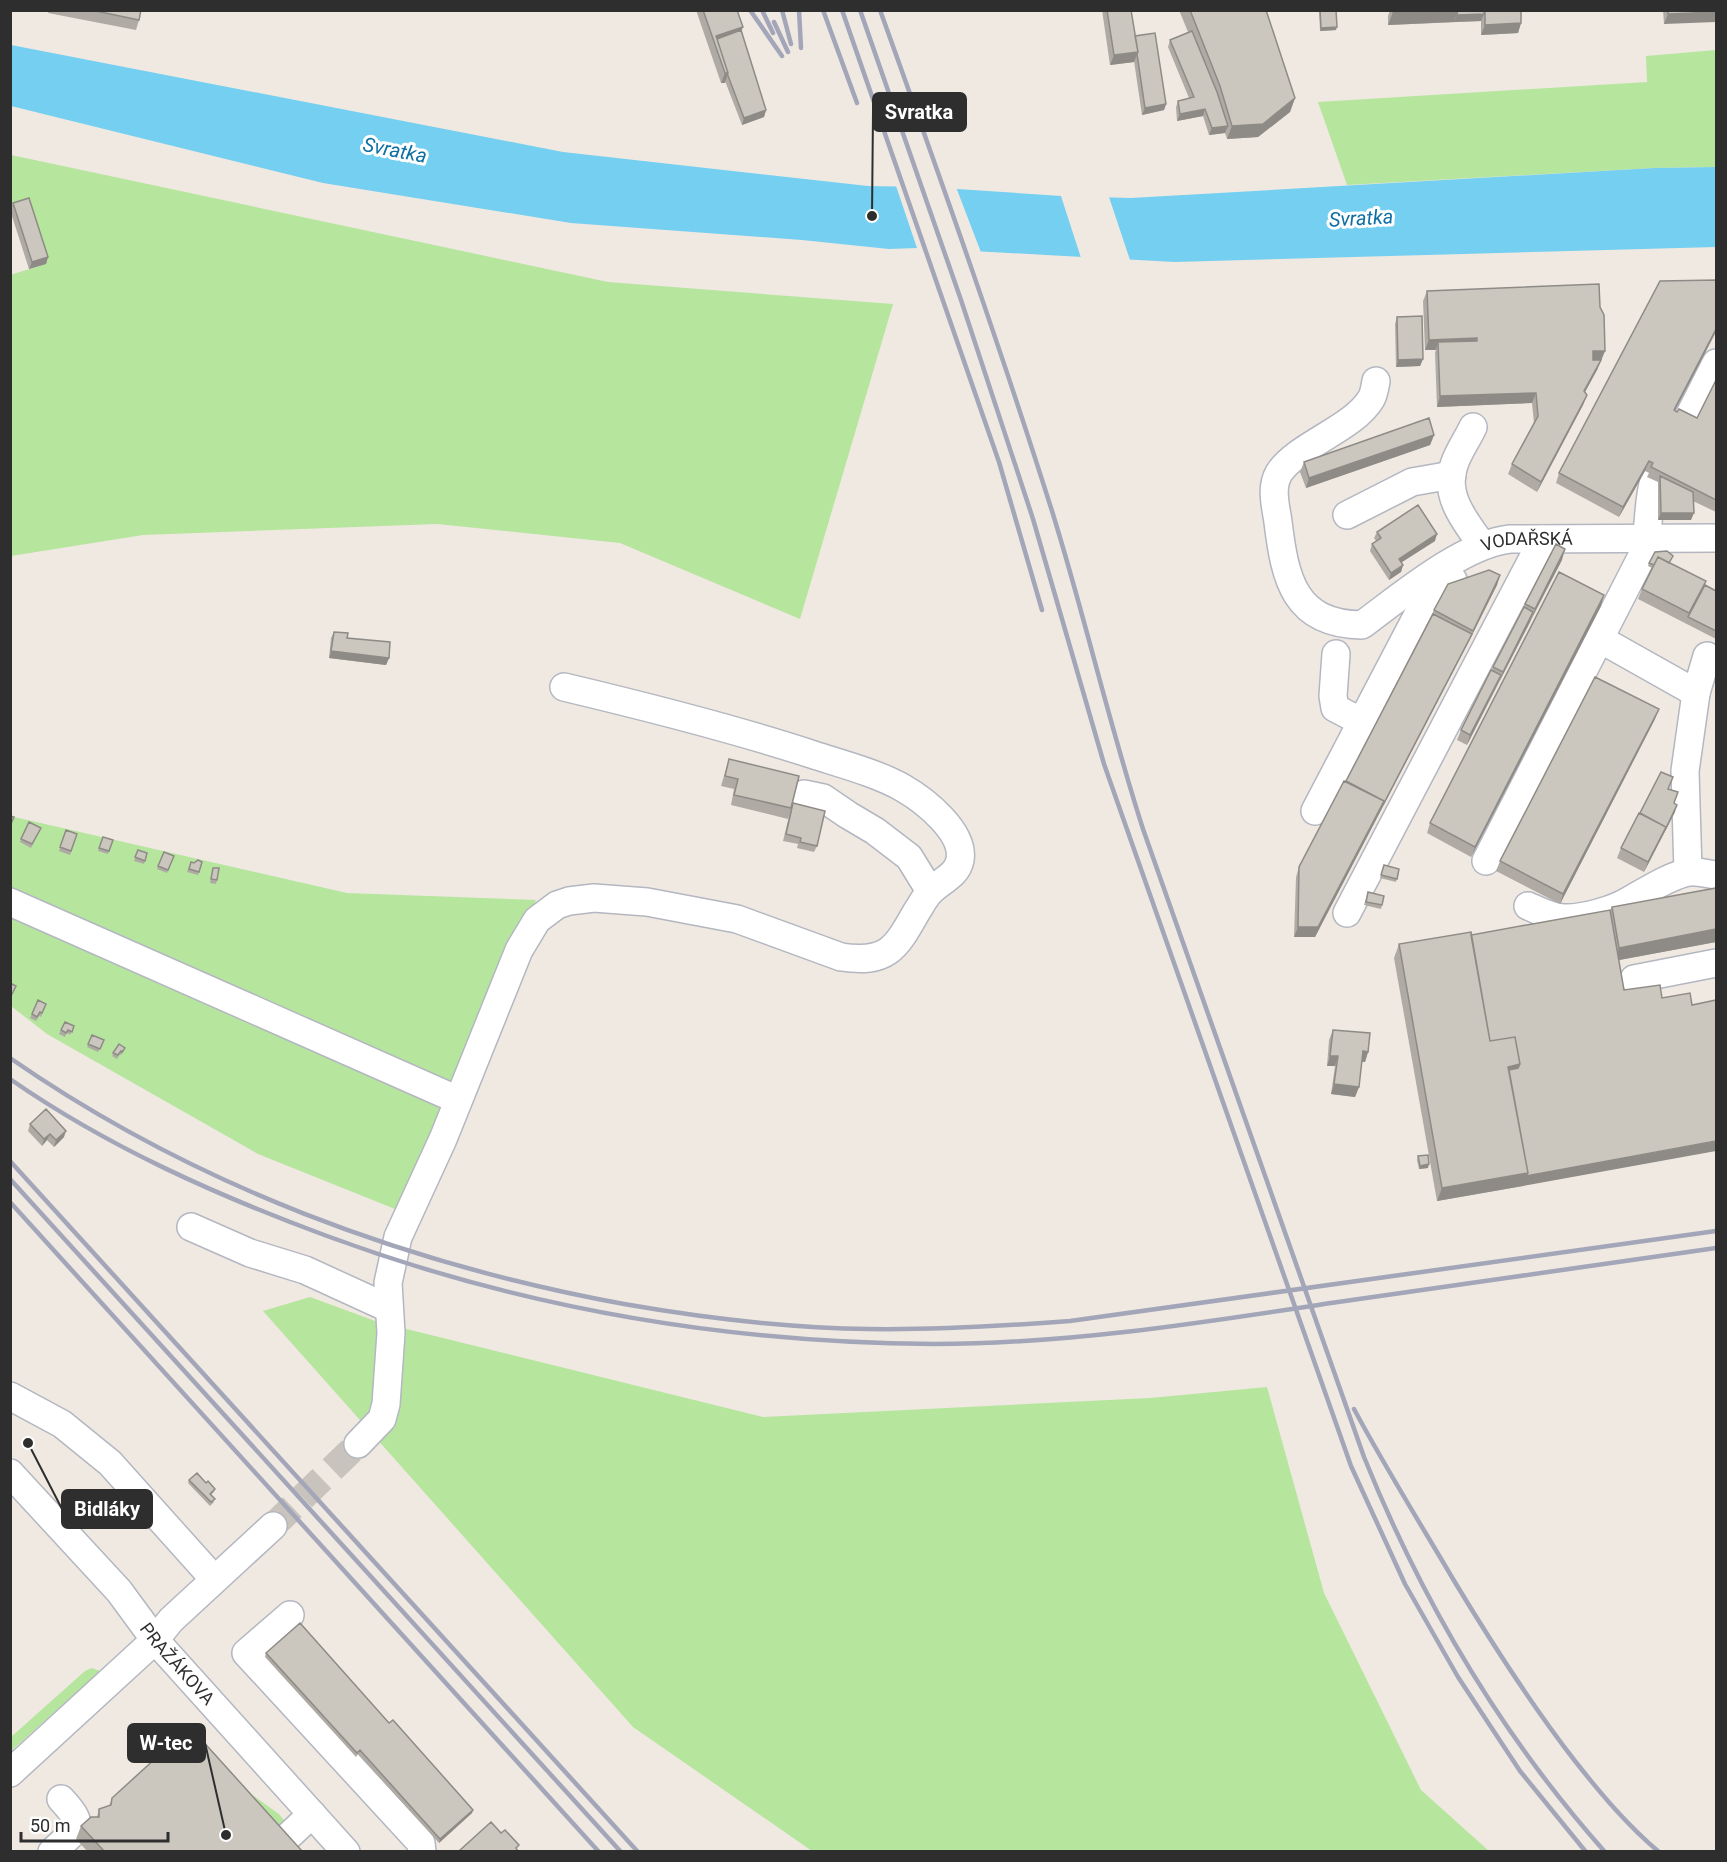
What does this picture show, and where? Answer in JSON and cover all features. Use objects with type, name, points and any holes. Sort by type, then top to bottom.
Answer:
[{"type":"street","points":[[1685,424],[1716,363]]},
{"type":"street","name":"VODAŘSKÁ","points":[[1376,381],[1371,399],[1354,417],[1290,461],[1279,474],[1274,488],[1282,561],[1296,593],[1321,617],[1335,623],[1362,625],[1417,585],[1490,543],[1544,539],[1716,538]]},
{"type":"street","points":[[1315,811],[1430,595],[1487,560],[1493,553],[1490,543],[1454,504],[1451,487],[1453,467],[1473,428]]},
{"type":"street","points":[[1347,515],[1412,482],[1452,475]]},
{"type":"street","points":[[1486,861],[1643,554],[1654,480]]},
{"type":"street","points":[[1347,913],[1544,539]]},
{"type":"street","points":[[1599,639],[1696,693]]},
{"type":"street","points":[[1336,654],[1333,696],[1335,708],[1362,722]]},
{"type":"street","points":[[1688,872],[1685,771],[1696,693],[1707,656]]},
{"type":"street","points":[[358,1444],[382,1419],[386,1404],[391,1333],[388,1283],[398,1237],[443,1139],[519,950],[537,920],[557,905],[576,900],[647,902],[737,918],[841,957],[872,958],[887,953],[899,943],[930,891],[940,885],[956,869],[960,860],[960,849],[943,819],[903,788],[855,769],[749,735],[564,687]]},
{"type":"street","points":[[804,794],[823,798],[875,831],[909,857],[930,891]]},
{"type":"street","points":[[1528,906],[1544,914],[1563,918],[1606,911],[1629,902],[1649,888],[1688,872],[1716,875]]},
{"type":"street","points":[[10,902],[459,1100]]},
{"type":"street","points":[[1634,979],[1716,963]]},
{"type":"street","points":[[191,1227],[250,1253],[305,1270],[388,1308]]},
{"type":"street","points":[[10,1396],[62,1424],[110,1463],[214,1579]]},
{"type":"street","name":"PRAŽÁKOVA","points":[[10,1473],[119,1591],[155,1640],[346,1851]]},
{"type":"street","points":[[10,1773],[155,1640],[171,1620],[273,1526]]},
{"type":"street","points":[[290,1615],[246,1653],[421,1843],[422,1851]]},
{"type":"street","points":[[52,1851],[75,1829],[78,1821],[76,1815],[61,1799]]},
{"type":"street","points":[[279,1845],[312,1814]]},
{"type":"green space","points":[[1716,50],[1716,167],[1654,168],[1347,185],[1318,102],[1647,82],[1646,56]]},
{"type":"green space","points":[[11,155],[608,282],[893,304],[800,619],[620,543],[437,524],[143,535],[11,556],[10,275],[46,264],[26,205],[11,210]]},
{"type":"green space","points":[[10,816],[347,893],[536,900],[449,1084],[400,1211],[258,1154],[47,1034],[11,1006]]},
{"type":"green space","points":[[310,1297],[378,1322],[763,1417],[1150,1398],[1267,1387],[1324,1593],[1421,1790],[1489,1851],[812,1851],[633,1727],[263,1311]]},
{"type":"green space","points":[[92,1668],[100,1671],[11,1751],[11,1737],[85,1671]]},
{"type":"green space","points":[[244,1789],[279,1814],[287,1824],[277,1833]]},
{"type":"water","points":[[11,45],[563,152],[868,186],[1131,198],[1654,168],[1716,167],[1716,247],[1175,262],[917,248],[889,249],[802,240],[571,223],[323,183],[11,106]]},
{"type":"pier","points":[[895,183],[956,187],[982,255],[918,251]]},
{"type":"pier","points":[[1060,193],[1108,194],[1131,263],[1082,261]]},
{"type":"building","points":[[91,10],[141,10],[139,20]]},
{"type":"building","points":[[703,10],[737,10],[743,27],[716,36],[728,73],[725,73]]},
{"type":"building","points":[[1107,10],[1131,10],[1138,52],[1114,55]]},
{"type":"building","points":[[1190,10],[1266,10],[1295,98],[1263,124],[1232,126],[1220,86]]},
{"type":"building","points":[[1320,10],[1336,10],[1337,27],[1321,28]]},
{"type":"building","points":[[1393,10],[1420,10],[1393,12]]},
{"type":"building","points":[[1458,10],[1484,10],[1484,14],[1457,15]]},
{"type":"building","points":[[1485,10],[1521,10],[1521,23],[1485,25]]},
{"type":"building","points":[[1668,10],[1716,10],[1716,12],[1668,14]]},
{"type":"building","points":[[741,30],[766,110],[744,118],[717,39]]},
{"type":"building","points":[[1192,31],[1228,126],[1212,128],[1205,109],[1180,114],[1178,101],[1194,97],[1170,40]]},
{"type":"building","points":[[1155,33],[1166,104],[1145,108],[1135,36]]},
{"type":"building","points":[[29,198],[48,257],[32,262],[13,203]]},
{"type":"building","points":[[1716,280],[1716,329],[1674,410],[1677,412],[1679,409],[1697,418],[1716,380],[1716,500],[1651,467],[1653,463],[1649,461],[1623,507],[1559,473],[1660,281]]},
{"type":"building","points":[[1599,284],[1600,307],[1604,315],[1605,351],[1593,351],[1593,360],[1601,360],[1584,391],[1587,395],[1541,482],[1512,464],[1538,416],[1536,393],[1440,396],[1438,342],[1477,341],[1477,338],[1429,340],[1427,291]]},
{"type":"building","points":[[1422,316],[1423,359],[1398,360],[1397,317]]},
{"type":"building","points":[[1429,418],[1434,435],[1309,478],[1304,462]]},
{"type":"building","points":[[1660,476],[1693,492],[1694,513],[1661,513]]},
{"type":"building","points":[[1418,505],[1437,534],[1399,559],[1403,565],[1391,573],[1372,544],[1381,538],[1377,532]]},
{"type":"building","points":[[1556,544],[1565,549],[1535,609],[1525,604]]},
{"type":"building","points":[[1667,551],[1673,556],[1669,563],[1658,557],[1654,565],[1649,563],[1655,552]]},
{"type":"building","points":[[1658,557],[1706,581],[1689,613],[1642,589]]},
{"type":"building","points":[[1489,570],[1500,575],[1473,631],[1434,610],[1448,584]]},
{"type":"building","points":[[1559,572],[1604,595],[1475,847],[1430,823]]},
{"type":"building","points":[[1705,585],[1716,591],[1716,631],[1688,617]]},
{"type":"building","points":[[1524,607],[1533,612],[1503,672],[1493,667]]},
{"type":"building","points":[[1433,614],[1472,634],[1383,805],[1384,801],[1346,781]]},
{"type":"building","points":[[334,632],[348,633],[347,638],[390,642],[389,658],[331,651]]},
{"type":"building","points":[[1491,670],[1501,675],[1470,735],[1461,730]]},
{"type":"building","points":[[1595,677],[1659,709],[1563,894],[1500,861]]},
{"type":"building","points":[[729,759],[799,776],[791,808],[734,795],[738,779],[725,776]]},
{"type":"building","points":[[1661,772],[1673,777],[1668,789],[1678,792],[1674,803],[1677,805],[1665,830],[1666,827],[1640,813]]},
{"type":"building","points":[[1344,781],[1384,801],[1318,927],[1298,927],[1299,867]]},
{"type":"building","points":[[793,803],[825,811],[817,846],[800,842],[801,838],[786,834]]},
{"type":"building","points":[[1639,813],[1666,827],[1648,862],[1621,848]]},
{"type":"building","points":[[29,822],[41,828],[32,844],[21,839]]},
{"type":"building","points":[[66,830],[77,834],[71,851],[60,847]]},
{"type":"building","points":[[103,837],[113,840],[109,851],[99,848]]},
{"type":"building","points":[[138,850],[147,853],[145,861],[135,857]]},
{"type":"building","points":[[164,852],[174,856],[168,870],[158,866]]},
{"type":"building","points":[[198,860],[202,862],[199,872],[189,869],[191,862]]},
{"type":"building","points":[[1384,865],[1399,869],[1397,879],[1381,875]]},
{"type":"building","points":[[213,868],[219,868],[217,880],[211,879]]},
{"type":"building","points":[[1716,888],[1716,929],[1619,948],[1612,907]]},
{"type":"building","points":[[1368,892],[1384,896],[1382,905],[1366,902]]},
{"type":"building","points":[[1610,910],[1624,990],[1660,985],[1662,998],[1690,993],[1692,1005],[1716,1000],[1716,1141],[1526,1176],[1528,1173],[1509,1070],[1518,1068],[1520,1064],[1515,1037],[1490,1041],[1471,935]]},
{"type":"building","points":[[1471,932],[1490,1041],[1515,1037],[1520,1064],[1508,1067],[1528,1173],[1442,1188],[1399,944]]},
{"type":"building","points":[[10,983],[16,986],[11,996],[10,995]]},
{"type":"building","points":[[38,1000],[46,1004],[42,1013],[40,1012],[37,1017],[32,1014]]},
{"type":"building","points":[[65,1022],[74,1026],[72,1032],[68,1030],[66,1033],[61,1030]]},
{"type":"building","points":[[1333,1030],[1370,1033],[1368,1052],[1363,1051],[1359,1087],[1334,1084],[1338,1056],[1330,1056]]},
{"type":"building","points":[[92,1035],[104,1040],[100,1049],[88,1044]]},
{"type":"building","points":[[119,1044],[125,1048],[118,1055],[113,1053]]},
{"type":"building","points":[[46,1109],[66,1131],[56,1140],[50,1134],[44,1139],[30,1124]]},
{"type":"building","points":[[1428,1155],[1429,1164],[1420,1166],[1418,1156]]},
{"type":"building","points":[[197,1473],[215,1489],[210,1494],[215,1499],[211,1502],[189,1480]]},
{"type":"building","points":[[300,1623],[389,1723],[393,1720],[473,1810],[440,1839],[360,1750],[357,1753],[266,1653]]},
{"type":"building","points":[[190,1727],[302,1851],[104,1851],[81,1826],[91,1817],[99,1817],[99,1809],[111,1805],[112,1798]]},
{"type":"building","points":[[491,1822],[501,1833],[505,1830],[519,1845],[516,1848],[518,1851],[459,1851]]},
{"type":"tunnel","points":[[273,1526],[358,1444]]},
{"type":"railway","points":[[750,10],[782,56]]},
{"type":"railway","points":[[762,10],[773,33]]},
{"type":"railway","points":[[782,10],[791,44]]},
{"type":"railway","points":[[799,10],[801,48]]},
{"type":"railway","points":[[823,10],[857,103]]},
{"type":"railway","points":[[842,10],[999,462],[1042,610]]},
{"type":"railway","points":[[860,10],[961,300],[1033,519],[1104,764],[1351,1466],[1405,1584],[1458,1677],[1520,1771],[1586,1852]]},
{"type":"railway","points":[[880,10],[969,260],[1032,448],[1064,551],[1143,829],[1364,1457],[1412,1563],[1468,1665],[1532,1762],[1605,1852]]},
{"type":"railway","points":[[774,22],[788,52]]},
{"type":"railway","points":[[10,1058],[80,1103],[152,1144],[227,1181],[304,1214],[382,1242],[462,1267],[543,1287],[624,1304],[746,1321],[807,1327],[894,1329],[1070,1321],[1716,1231]]},
{"type":"railway","points":[[10,1079],[85,1126],[164,1168],[244,1204],[401,1261],[550,1302],[626,1317],[779,1337],[934,1344],[1084,1336],[1183,1325],[1716,1248]]},
{"type":"railway","points":[[10,1161],[638,1852]]},
{"type":"railway","points":[[10,1179],[621,1852]]},
{"type":"railway","points":[[10,1202],[599,1852]]},
{"type":"railway","points":[[1354,1409],[1453,1579],[1527,1695],[1595,1785],[1625,1820],[1659,1852]]},
{"type":"place","name":"Svratka","points":[[872,216]]},
{"type":"place","name":"Bidláky","points":[[28,1443]]},
{"type":"place","name":"W-tec","points":[[226,1835]]}]
